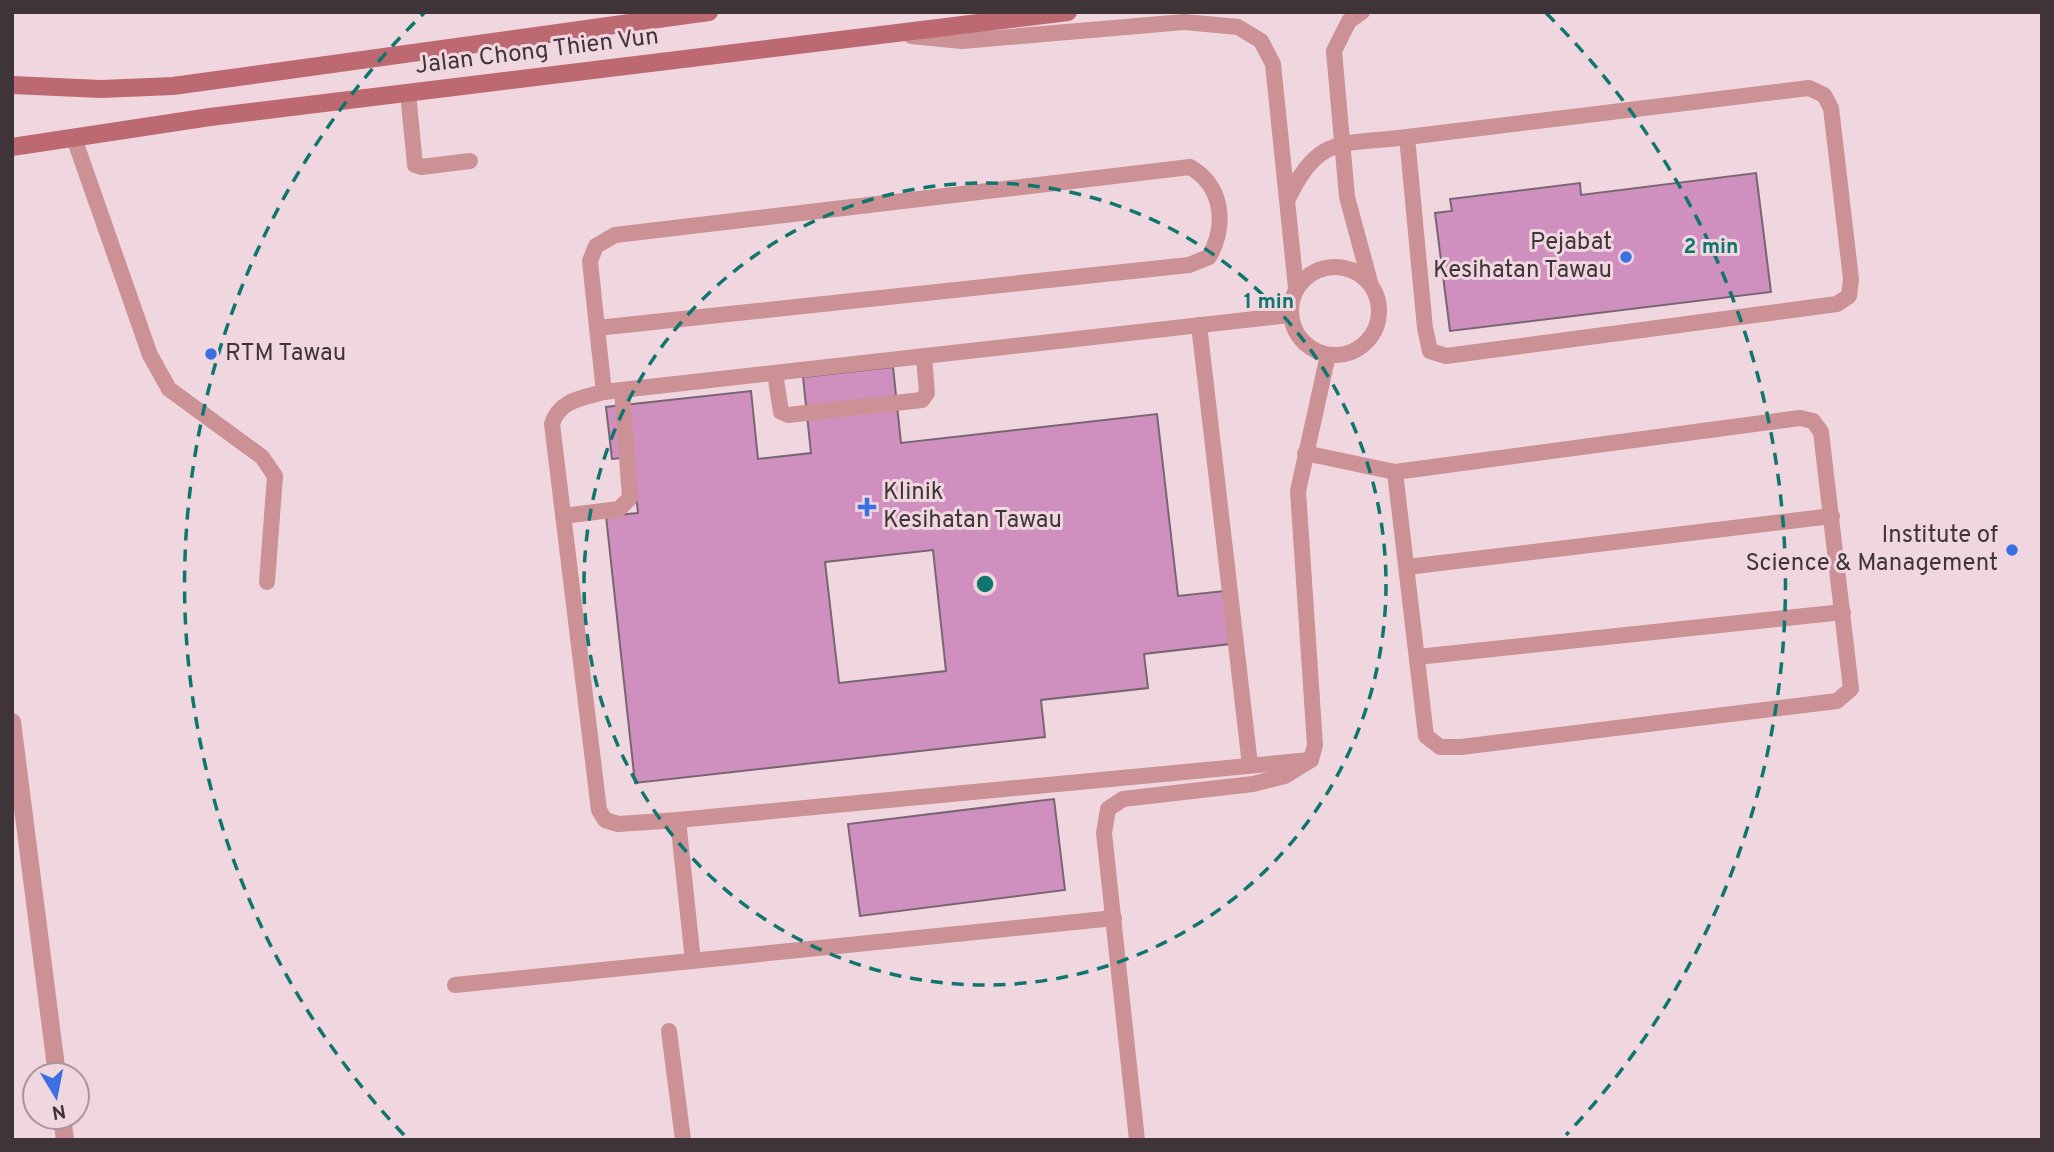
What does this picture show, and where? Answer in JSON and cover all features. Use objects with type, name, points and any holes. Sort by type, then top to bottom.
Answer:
[{"type":"main road","name":"Jalan Chong Thien Vun","points":[[12,85],[101,89],[173,86],[709,12]]},
{"type":"main road","name":"Jalan Chong Thien Vun","points":[[12,147],[408,93],[1068,12]]},
{"type":"street","points":[[12,722],[55,1061]]},
{"type":"lane","points":[[892,34],[962,41],[1184,22],[1238,27],[1261,41],[1273,64],[1288,199],[1296,288],[1290,315],[1302,341],[1328,355],[1343,355],[1357,349],[1373,333],[1380,311],[1378,296],[1370,282],[1347,197],[1334,51],[1349,21],[1362,12]]},
{"type":"lane","points":[[1288,199],[1306,163],[1319,151],[1342,145],[1407,137],[1809,88],[1824,95],[1831,108],[1851,279],[1849,296],[1837,304],[1446,356],[1430,351],[1425,328],[1407,137]]},
{"type":"lane","points":[[408,93],[415,164],[421,167],[470,161]]},
{"type":"lane","points":[[74,138],[150,355],[169,389],[262,457],[275,476],[267,582]]},
{"type":"lane","points":[[597,328],[1189,265],[1209,257],[1218,241],[1217,197],[1207,177],[1190,167],[615,235],[596,246],[590,261],[597,328],[604,392]]},
{"type":"lane","points":[[1296,288],[1306,277],[1331,266],[1346,267],[1370,282]]},
{"type":"lane","points":[[1290,315],[604,392],[572,401],[555,413],[552,424],[599,810],[604,820],[618,824],[678,820],[1311,760]]},
{"type":"lane","points":[[1199,326],[1251,765]]},
{"type":"lane","points":[[1137,1140],[1104,833],[1108,809],[1123,799],[1253,784],[1285,776],[1311,760],[1315,746],[1298,491],[1328,355]]},
{"type":"lane","points":[[775,373],[781,412],[788,415],[922,400],[927,393],[924,357]]},
{"type":"lane","points":[[563,516],[619,509],[630,498],[632,488],[622,391]]},
{"type":"lane","points":[[1305,453],[1395,472],[1800,418],[1813,421],[1821,432],[1851,689],[1837,701],[1461,747],[1440,747],[1426,736],[1395,472]]},
{"type":"lane","points":[[1407,567],[1832,516]]},
{"type":"lane","points":[[1417,657],[1843,612]]},
{"type":"lane","points":[[678,820],[693,961]]},
{"type":"lane","points":[[455,985],[1114,918]]},
{"type":"lane","points":[[669,1031],[684,1140]]},
{"type":"building","points":[[1756,173],[1771,292],[1450,331],[1435,213],[1452,211],[1450,199],[1580,183],[1581,195]]},
{"type":"building","points":[[893,367],[901,443],[1157,414],[1178,596],[1224,591],[1230,644],[1144,654],[1148,688],[1041,700],[1045,737],[635,783],[606,516],[638,513],[632,457],[612,459],[606,407],[751,391],[758,459],[811,453],[803,377]],"holes":[[[933,550],[946,671],[839,683],[825,562]]]},
{"type":"building","points":[[1054,799],[1065,890],[860,916],[848,824]]},
{"type":"place","name":"Pejabat Kesihatan Tawau","points":[[1626,257]]},
{"type":"place","name":"RTM Tawau","points":[[211,354]]},
{"type":"place","name":"Klinik Kesihatan Tawau","points":[[867,507]]},
{"type":"place","name":"Institute of Science & Management","points":[[2012,550]]}]
